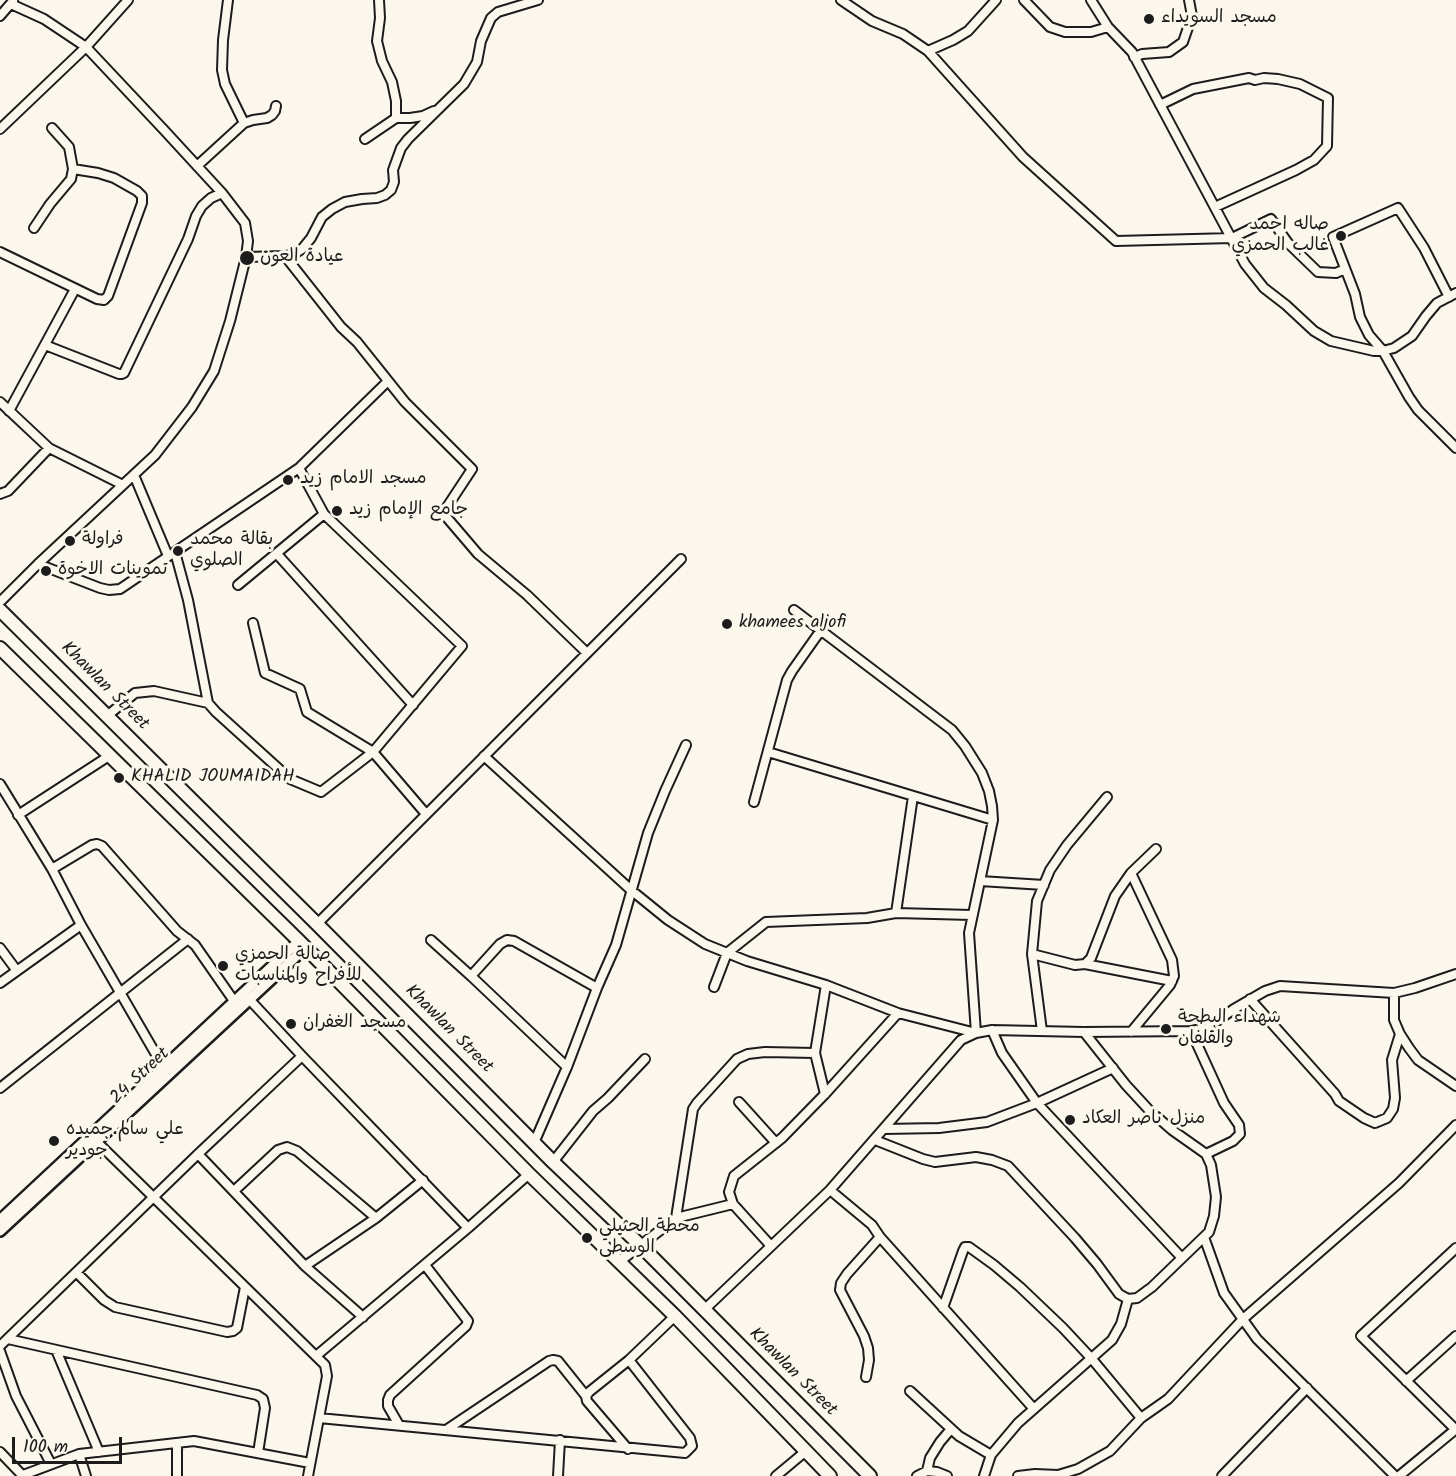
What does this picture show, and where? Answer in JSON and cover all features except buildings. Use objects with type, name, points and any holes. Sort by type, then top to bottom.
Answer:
[{"type":"main road","name":"Khawlan Street","points":[[0,610],[870,1476]]},
{"type":"main road","points":[[0,648],[302,944],[529,1174],[675,1316],[830,1476]]},
{"type":"street","points":[[0,129],[86,47],[128,0]]},
{"type":"street","points":[[228,0],[222,70],[225,84],[244,123]]},
{"type":"street","points":[[379,0],[380,18],[376,41],[392,82],[396,101],[396,118]]},
{"type":"street","points":[[246,257],[294,254],[302,249],[311,238],[322,217],[332,209],[345,202],[377,198],[391,190],[394,182],[393,170],[401,148],[464,84],[477,62],[481,41],[491,18],[498,12],[538,0]]},
{"type":"street","points":[[841,0],[872,21],[903,34],[928,51],[1023,157],[1116,241],[1232,238],[1271,219],[1288,243],[1318,272],[1336,273],[1345,269]]},
{"type":"street","points":[[928,51],[968,31],[996,0]]},
{"type":"street","points":[[1024,0],[1050,27],[1065,32],[1091,32],[1108,27]]},
{"type":"street","points":[[1092,0],[1108,27],[1120,38],[1134,57],[1245,264],[1264,288],[1314,331],[1331,341],[1383,351],[1394,348],[1412,336],[1437,303],[1452,295],[1398,208],[1333,237],[1355,294],[1360,317],[1369,335],[1383,351],[1418,410],[1456,448]]},
{"type":"street","points":[[1134,57],[1142,54],[1169,52],[1183,42],[1192,16],[1189,0]]},
{"type":"street","points":[[0,16],[13,2],[86,47],[222,193],[245,223],[248,240],[230,321],[214,371],[192,408],[155,455],[0,602]]},
{"type":"street","points":[[1160,105],[1193,89],[1249,78],[1278,79],[1300,84],[1328,98],[1327,146],[1314,160],[1215,207]]},
{"type":"street","points":[[197,166],[244,123],[267,118],[272,115],[276,106]]},
{"type":"street","points":[[365,139],[396,118],[423,116],[438,109]]},
{"type":"street","points":[[34,228],[71,178],[73,169],[69,147],[52,128]]},
{"type":"street","points":[[0,252],[97,299],[104,300],[108,296],[142,203],[142,196],[114,178],[73,169]]},
{"type":"street","points":[[45,345],[119,374],[124,373],[188,238],[196,216],[211,198],[222,193]]},
{"type":"street","points":[[285,256],[341,327],[357,342],[405,402],[472,470],[443,513],[478,554],[527,595],[587,653]]},
{"type":"street","points":[[9,411],[75,289]]},
{"type":"street","points":[[38,564],[100,588],[120,589],[299,468],[388,381]]},
{"type":"street","points":[[0,402],[49,448],[123,485]]},
{"type":"street","points":[[0,494],[8,491],[49,448]]},
{"type":"street","points":[[134,475],[171,554],[188,600],[208,703],[290,779],[321,792],[373,752],[462,646],[324,514],[299,468]]},
{"type":"street","points":[[238,585],[324,514]]},
{"type":"street","points":[[277,554],[413,705]]},
{"type":"street","points":[[317,924],[681,559]]},
{"type":"street","points":[[794,610],[952,730],[982,773],[989,791],[993,820],[969,933],[976,1033]]},
{"type":"street","points":[[253,622],[265,673],[300,689],[307,712],[373,752],[426,814]]},
{"type":"street","points":[[754,802],[788,680],[820,630]]},
{"type":"street","points":[[107,716],[135,693],[153,691],[208,703]]},
{"type":"street","points":[[534,1143],[616,945],[648,833],[664,791],[686,746]]},
{"type":"street","points":[[768,752],[993,820]]},
{"type":"street","points":[[18,815],[110,756]]},
{"type":"street","points":[[484,756],[631,890],[668,920],[705,944],[747,961],[826,985],[898,1013],[976,1033]]},
{"type":"street","points":[[0,784],[52,869],[81,925],[166,1070]]},
{"type":"street","points":[[896,913],[913,796]]},
{"type":"street","points":[[1042,1031],[1032,954],[1037,901],[1050,870],[1067,845],[1107,797]]},
{"type":"street","points":[[52,869],[92,845],[102,846],[177,931],[195,945],[234,1000]]},
{"type":"street","points":[[1085,964],[1091,958],[1115,896],[1131,873],[1156,849]]},
{"type":"street","points":[[1131,873],[1172,960],[1174,976],[1170,985],[1131,1032]]},
{"type":"street","points":[[980,881],[1044,885]]},
{"type":"street","points":[[714,987],[727,953],[766,922],[867,918],[896,913],[972,915]]},
{"type":"street","points":[[0,983],[81,925]]},
{"type":"street","points":[[0,1088],[188,939]]},
{"type":"street","points":[[431,940],[567,1068]]},
{"type":"street","points":[[471,976],[500,944],[507,940],[514,941],[597,988]]},
{"type":"street","name":"24 Street","points":[[0,1220],[166,1070],[249,999],[302,944]]},
{"type":"street","name":"24 Street","points":[[0,1231],[96,1141],[234,1000],[302,944]]},
{"type":"street","points":[[0,948],[17,971]]},
{"type":"street","points":[[1032,954],[1075,965],[1085,964],[1172,981]]},
{"type":"street","points":[[704,1310],[831,1190],[961,1040],[976,1033],[992,1030],[1191,1031],[1207,1028],[1250,999],[1280,986],[1394,993],[1456,974]]},
{"type":"street","points":[[825,1094],[815,1053],[826,985]]},
{"type":"street","points":[[1394,993],[1394,1020],[1400,1034],[1418,1060],[1456,1086]]},
{"type":"street","points":[[249,999],[468,1228]]},
{"type":"street","points":[[1250,999],[1339,1101],[1375,1123],[1387,1118],[1393,1109],[1395,1098],[1392,1060],[1400,1034]]},
{"type":"street","points":[[771,1246],[733,1204],[729,1192],[734,1176],[776,1143],[825,1094],[898,1013]]},
{"type":"street","points":[[992,1030],[1002,1053],[1037,1103],[1182,1258]]},
{"type":"street","points":[[1191,1031],[1224,1103],[1239,1125],[1240,1134],[1233,1141],[1206,1154]]},
{"type":"street","points":[[875,1140],[935,1162],[976,1157],[1008,1166],[1097,1264],[1119,1294],[1128,1299],[1137,1298],[1152,1287],[1209,1232],[1216,1197],[1211,1165],[1206,1154],[1149,1110],[1084,1032]]},
{"type":"street","points":[[676,1218],[693,1109],[698,1102],[737,1059],[748,1054],[815,1053]]},
{"type":"street","points":[[0,1346],[302,1056]]},
{"type":"street","points":[[554,1162],[593,1111],[645,1059]]},
{"type":"street","points":[[885,1129],[939,1128],[987,1122],[1037,1103],[1113,1068]]},
{"type":"street","points":[[739,1102],[776,1143]]},
{"type":"street","points":[[1018,1476],[1058,1475],[1078,1469],[1110,1451],[1141,1418],[1168,1399],[1243,1319],[1399,1184],[1456,1125]]},
{"type":"street","points":[[96,1141],[325,1365],[327,1376],[308,1476]]},
{"type":"street","points":[[234,1191],[278,1150],[287,1147],[297,1151],[376,1218]]},
{"type":"street","points":[[198,1154],[305,1266],[363,1317]]},
{"type":"street","points":[[316,1356],[529,1174]]},
{"type":"street","points":[[305,1266],[376,1218],[423,1180]]},
{"type":"street","points":[[831,1190],[867,1221],[1034,1409]]},
{"type":"street","points":[[619,1262],[676,1218],[733,1204]]},
{"type":"street","points":[[866,1377],[869,1360],[868,1348],[840,1290],[841,1283],[847,1274],[880,1237]]},
{"type":"street","points":[[1204,1237],[1224,1293],[1257,1339],[1397,1476],[1456,1429],[1361,1336],[1456,1248]]},
{"type":"street","points":[[943,1308],[963,1251],[969,1247],[1020,1287],[1063,1328],[1141,1418]]},
{"type":"street","points":[[399,1425],[388,1406],[390,1395],[466,1326],[468,1321],[425,1265]]},
{"type":"street","points":[[77,1273],[115,1308],[227,1332],[237,1328],[245,1287]]},
{"type":"street","points":[[984,1476],[991,1455],[1018,1423],[1112,1340],[1121,1324],[1128,1299]]},
{"type":"street","points":[[586,1396],[629,1360],[675,1316]]},
{"type":"street","points":[[1406,1381],[1456,1336]]},
{"type":"street","points":[[8,1339],[256,1395],[264,1399],[265,1408],[258,1453]]},
{"type":"street","points":[[56,1350],[99,1452]]},
{"type":"street","points":[[0,1352],[16,1396],[51,1464]]},
{"type":"street","points":[[446,1430],[549,1360],[554,1360],[558,1361],[586,1396],[587,1401],[628,1449]]},
{"type":"street","points":[[319,1418],[685,1453],[692,1446],[690,1438],[629,1360]]},
{"type":"street","points":[[1222,1476],[1307,1388]]},
{"type":"street","points":[[910,1391],[958,1436],[991,1455]]},
{"type":"street","points":[[927,1471],[930,1458],[939,1442],[951,1429]]},
{"type":"street","points":[[558,1476],[560,1440]]},
{"type":"street","points":[[0,1452],[23,1476],[79,1454],[194,1441],[310,1463]]},
{"type":"street","points":[[177,1443],[177,1476]]},
{"type":"street","points":[[776,1476],[806,1451]]},
{"type":"street","points":[[79,1454],[86,1476]]},
{"type":"street","points":[[917,1476],[927,1471],[947,1476]]},
{"type":"place","name":"مسجد السويداء","points":[[1149,19]]},
{"type":"place","name":"صاله احمد غالب الحمزي","points":[[1341,236]]},
{"type":"place","name":"عيادة العون","points":[[247,258]]},
{"type":"place","name":"مسجد الامام زيد","points":[[288,480]]},
{"type":"place","name":"جامع الإمام زيد","points":[[337,511]]},
{"type":"place","name":"فراولة","points":[[70,541]]},
{"type":"place","name":"بقالة محمد الصلوي","points":[[178,551]]},
{"type":"place","name":"تموينات الاخوة","points":[[46,571]]},
{"type":"place","name":"khamees aljofi","points":[[727,624]]},
{"type":"place","name":"KHALID JOUMAIDAH","points":[[119,778]]},
{"type":"place","name":"صالة الحمزي للأفراح والمناسبات","points":[[223,966]]},
{"type":"place","name":"مسجد الغفران","points":[[291,1024]]},
{"type":"place","name":"شهداء البطحة والقلفان","points":[[1166,1029]]},
{"type":"place","name":"منزل ناصر العكاد","points":[[1070,1120]]},
{"type":"place","name":"علي سالم.جميده جودير","points":[[54,1141]]},
{"type":"place","name":"محطة الحثيلي الوسطى","points":[[587,1238]]}]
